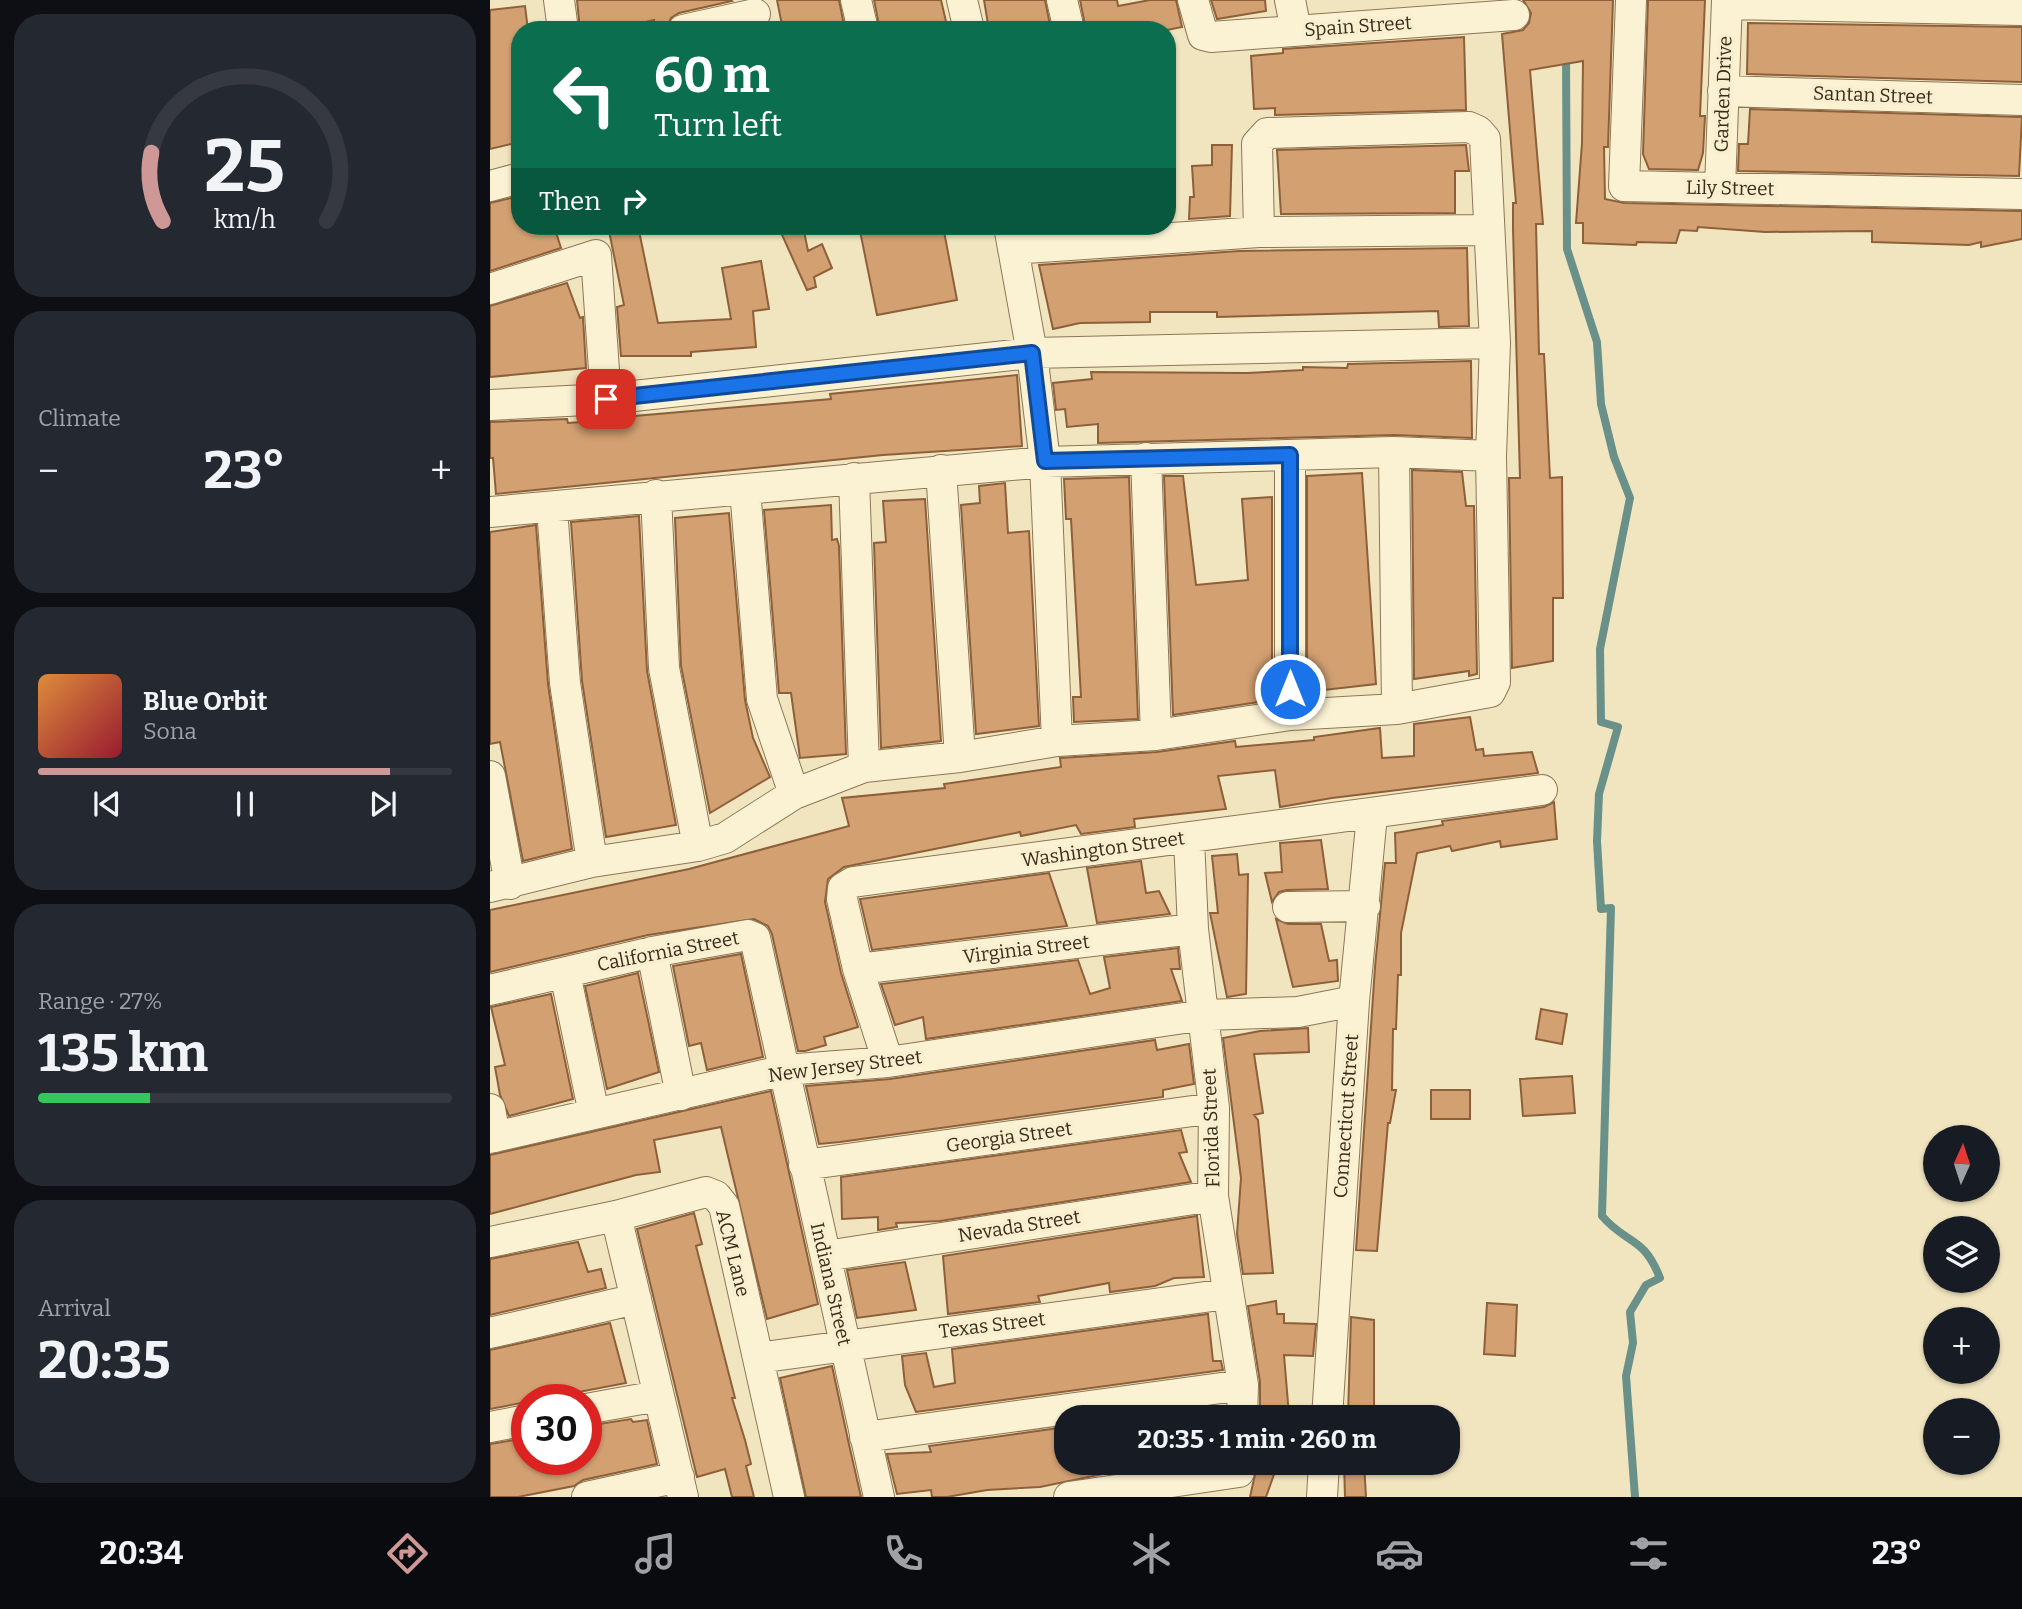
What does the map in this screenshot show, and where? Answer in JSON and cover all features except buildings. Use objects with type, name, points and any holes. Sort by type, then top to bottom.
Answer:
[{"type":"street","points":[[559,0],[562,21]]},
{"type":"street","points":[[856,0],[861,21]]},
{"type":"street","points":[[962,0],[967,21]]},
{"type":"street","points":[[1062,0],[1067,21]]},
{"type":"street","name":"Spain Street","points":[[1193,0],[1203,35],[1211,37],[1296,30],[1393,12],[1480,9],[1514,15]]},
{"type":"street","points":[[1290,0],[1296,30]]},
{"type":"street","name":"Lily Street","points":[[1631,0],[1624,186],[2022,194]]},
{"type":"street","points":[[1727,2],[2022,10]]},
{"type":"street","name":"Garden Drive","points":[[1720,187],[1727,2]]},
{"type":"street","points":[[726,21],[755,15]]},
{"type":"street","name":"Santan Street","points":[[1724,91],[2022,100]]},
{"type":"street","points":[[490,776],[500,886],[592,862],[698,846],[725,838],[794,794],[864,767],[960,758],[1058,741],[1156,735],[1290,715],[1396,709],[1490,692],[1494,688],[1491,456],[1495,343],[1485,139],[1478,131],[1469,127],[1267,133],[1257,144],[1259,232]]},
{"type":"street","points":[[490,186],[511,180]]},
{"type":"street","points":[[1176,233],[1489,230]]},
{"type":"street","points":[[1058,741],[1045,461],[1032,353],[1011,237],[1062,235]]},
{"type":"street","points":[[490,289],[596,256],[606,399]]},
{"type":"street","points":[[490,405],[606,399],[1032,353],[1495,343]]},
{"type":"street","points":[[490,512],[1045,461],[1394,452],[1491,456]]},
{"type":"street","points":[[1394,452],[1396,709]]},
{"type":"street","points":[[1290,455],[1290,715]]},
{"type":"street","points":[[1146,458],[1156,735]]},
{"type":"street","points":[[942,470],[960,758]]},
{"type":"street","points":[[854,478],[864,767]]},
{"type":"street","points":[[745,489],[762,699],[794,794]]},
{"type":"street","points":[[656,495],[664,668],[698,846]]},
{"type":"street","points":[[552,508],[565,682],[592,862]]},
{"type":"street","name":"Washington Street","points":[[888,1062],[859,969],[842,899],[844,888],[853,882],[1372,815],[1542,790]]},
{"type":"street","name":"Connecticut Street","points":[[1328,1405],[1354,1001],[1372,815]]},
{"type":"street","name":"Florida Street","points":[[1189,838],[1193,929],[1214,1108],[1213,1196],[1243,1385],[1242,1405]]},
{"type":"street","points":[[1288,907],[1365,906]]},
{"type":"street","name":"Virginia Street","points":[[859,969],[1193,929]]},
{"type":"street","name":"California Street","points":[[490,990],[652,952],[748,935],[755,938],[785,1070]]},
{"type":"street","points":[[652,952],[681,1095]]},
{"type":"street","points":[[565,973],[594,1114]]},
{"type":"street","name":"New Jersey Street","points":[[492,1128],[594,1114],[785,1070],[888,1062],[1204,1015],[1298,1012],[1354,1001]]},
{"type":"street","name":"Indiana Street","points":[[785,1070],[879,1497]]},
{"type":"street","name":"Georgia Street","points":[[804,1165],[1214,1108]]},
{"type":"street","name":"ACM Lane","points":[[490,1241],[616,1216],[706,1192],[716,1196],[724,1206],[789,1497]]},
{"type":"street","name":"Nevada Street","points":[[825,1256],[1213,1196]]},
{"type":"street","points":[[587,1497],[681,1487],[616,1216]]},
{"type":"street","name":"Texas Street","points":[[758,1358],[845,1344],[1227,1294]]},
{"type":"street","points":[[490,1332],[636,1299]]},
{"type":"street","points":[[865,1437],[1243,1385]]},
{"type":"street","points":[[602,1406],[658,1396]]},
{"type":"street","points":[[490,1427],[511,1423]]},
{"type":"street","points":[[1322,1497],[1323,1475]]},
{"type":"street","points":[[1069,1497],[1238,1477]]},
{"type":"waterway","points":[[1566,54],[1567,249],[1597,342],[1601,404],[1614,457],[1630,498],[1600,649],[1601,722],[1618,727],[1599,794],[1597,841],[1601,909],[1611,908],[1602,1216],[1641,1247],[1654,1264],[1660,1278],[1646,1285],[1630,1312],[1633,1343],[1626,1376],[1635,1497]]},
{"type":"route","points":[[606,399],[1032,353],[1045,461],[1290,455],[1290,689]]}]
